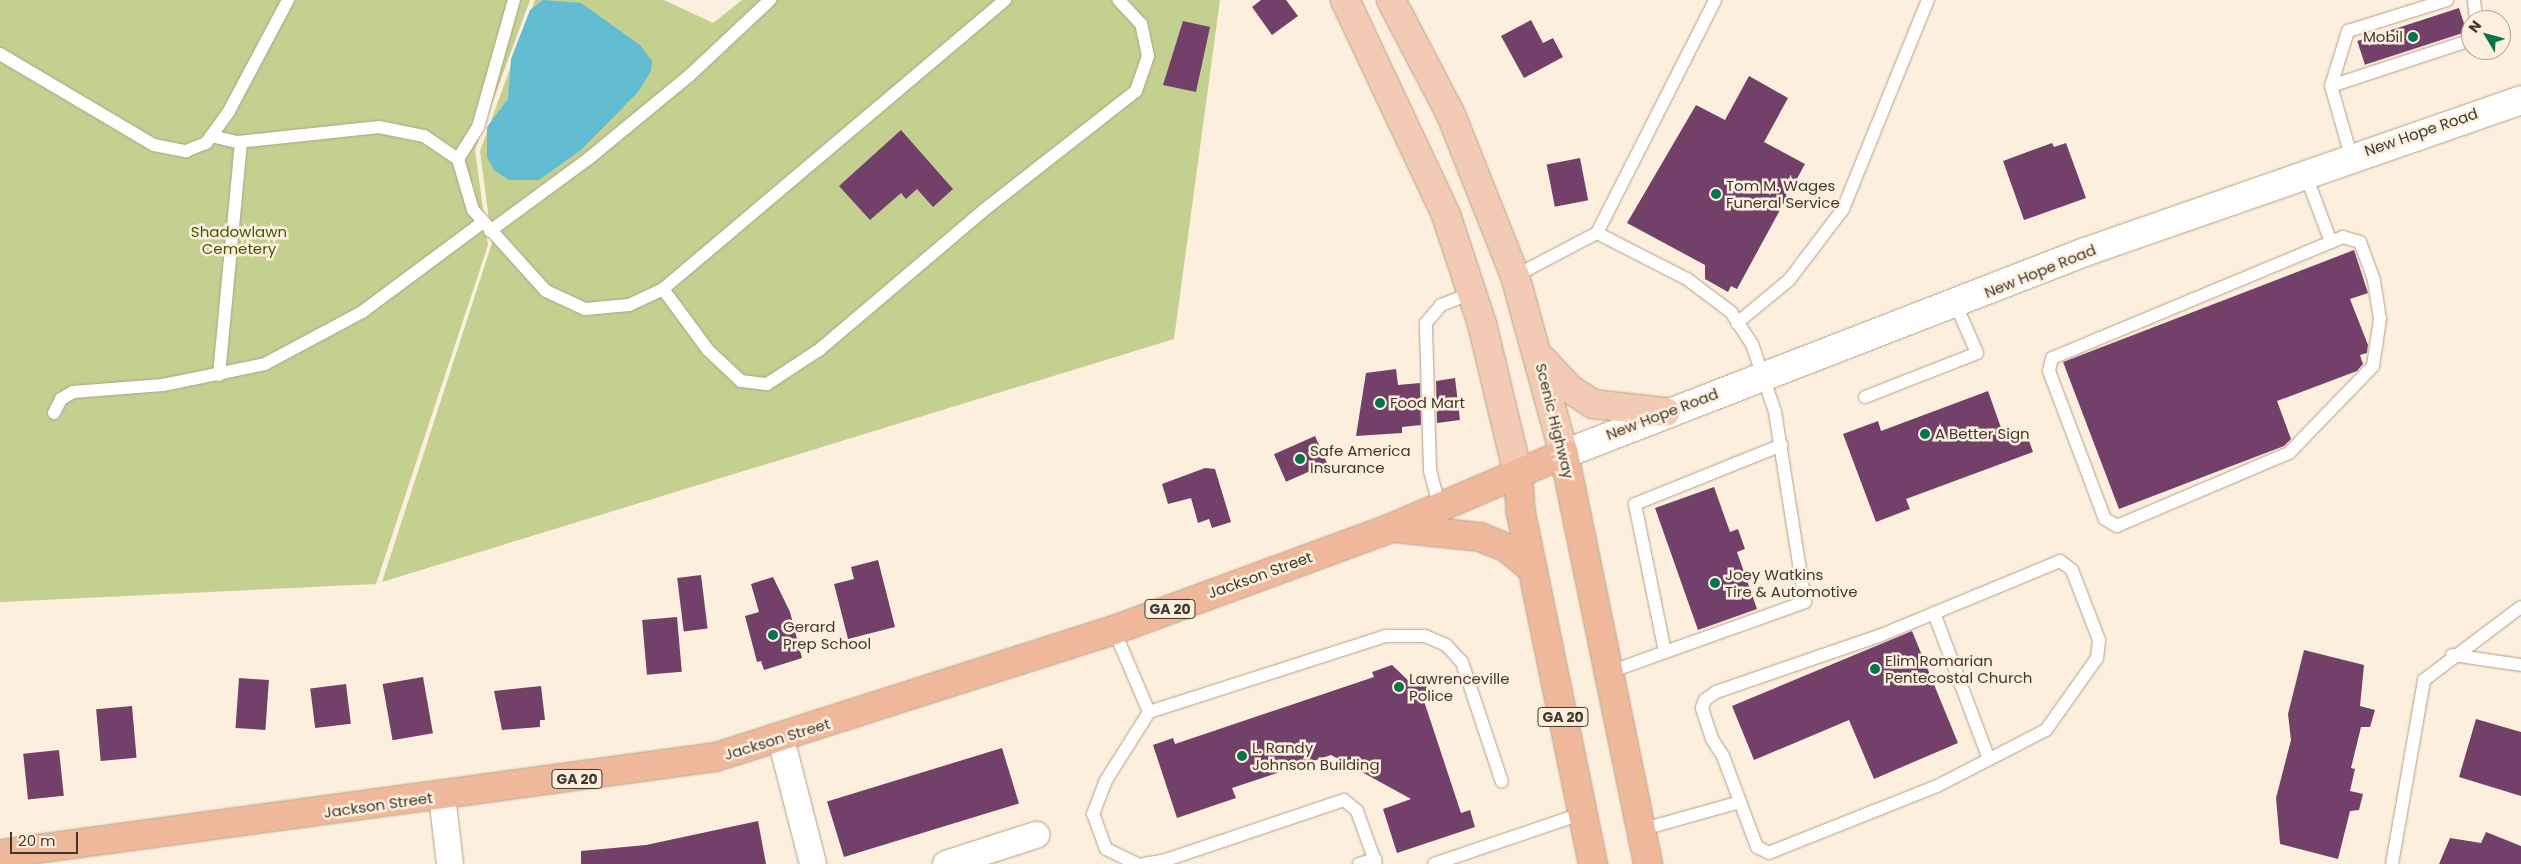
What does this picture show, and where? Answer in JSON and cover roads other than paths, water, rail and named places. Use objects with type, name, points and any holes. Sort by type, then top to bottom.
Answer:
[{"type":"highway","name":"Jackson Street","points":[[0,854],[636,771],[781,739],[1114,630],[1391,528],[1564,454]]},
{"type":"highway","name":"Scenic Highway","points":[[1564,454],[1648,864]]},
{"type":"highway","points":[[1518,474],[1533,570]]},
{"type":"highway","points":[[1391,528],[1480,537],[1507,548],[1533,570]]},
{"type":"highway","name":"GA 20","points":[[1533,570],[1581,814],[1593,864]]},
{"type":"main road","points":[[1345,0],[1419,149],[1472,293],[1518,474]]},
{"type":"main road","name":"Scenic Highway","points":[[1392,0],[1451,115],[1515,276],[1564,454]]},
{"type":"main road","points":[[1538,355],[1570,389],[1593,404],[1666,412]]},
{"type":"street","name":"New Hope Road","points":[[1564,454],[1666,412],[1956,305],[2085,252],[2351,156],[2521,100]]},
{"type":"street","points":[[781,739],[813,864]]},
{"type":"street","points":[[442,796],[450,864]]},
{"type":"street","points":[[952,863],[1036,835]]},
{"type":"lane","points":[[0,54],[154,145],[186,151],[206,143],[229,111],[288,0]]},
{"type":"lane","points":[[458,159],[478,126],[514,0]]},
{"type":"lane","points":[[54,413],[61,399],[81,390],[135,389],[219,375],[265,364],[362,312],[588,159],[690,75],[770,0]]},
{"type":"lane","points":[[211,136],[241,142],[379,127],[424,136],[458,159],[473,210],[546,291],[585,309],[629,305],[663,289],[1005,0]]},
{"type":"lane","points":[[663,289],[708,350],[741,381],[767,384],[819,350],[984,210],[1136,91],[1148,56],[1141,24],[1119,0]]},
{"type":"lane","points":[[1515,276],[1597,233],[1715,0]]},
{"type":"lane","points":[[1737,323],[1789,280],[1843,209],[1928,0]]},
{"type":"lane","points":[[2351,156],[2331,86],[2348,32],[2447,0]]},
{"type":"lane","points":[[2331,86],[2461,43]]},
{"type":"lane","points":[[219,375],[241,142]]},
{"type":"lane","points":[[2305,173],[2331,242]]},
{"type":"lane","points":[[1597,233],[1687,279],[1731,312],[1752,344],[1782,445],[1804,602],[1609,672]]},
{"type":"lane","points":[[2343,237],[2360,242],[2374,280],[2380,319],[2372,366],[2289,453],[2117,526],[2105,519],[2049,371],[2052,358],[2331,242],[2343,237]]},
{"type":"lane","points":[[1440,508],[1430,470],[1426,323],[1441,305],[1472,293]]},
{"type":"lane","points":[[1865,397],[1977,353],[1956,305]]},
{"type":"lane","points":[[1665,652],[1635,504],[1782,445]]},
{"type":"lane","points":[[2060,561],[2072,570],[2099,640],[2097,658],[2046,730],[1989,759],[1937,786],[1768,853],[1757,847],[1740,802],[1712,739],[1702,708],[1705,700],[1716,692],[1934,613],[2060,561]]},
{"type":"lane","points":[[2392,864],[2424,680],[2452,655],[2521,607]]},
{"type":"lane","points":[[1934,613],[1989,759]]},
{"type":"lane","points":[[1114,630],[1149,712]]},
{"type":"lane","points":[[1137,864],[1106,849],[1093,814],[1105,782],[1149,712],[1386,636],[1425,636],[1446,645],[1462,662],[1502,782]]},
{"type":"lane","points":[[2452,655],[2521,665]]},
{"type":"lane","points":[[1144,864],[1167,862],[1344,800],[1357,811],[1376,861],[1359,864]]},
{"type":"lane","points":[[1640,830],[1740,802]]},
{"type":"lane","points":[[1434,864],[1581,814]]},
{"type":"water","points":[[543,0],[581,3],[640,45],[652,61],[651,71],[638,92],[581,150],[539,180],[509,180],[494,170],[487,157],[487,127],[508,99],[511,59],[530,10]]},
{"type":"place","name":"Mobil","points":[[2413,37]]},
{"type":"place","name":"Tom M. Wages Funeral Service","points":[[1716,194]]},
{"type":"place","name":"Food Mart","points":[[1380,403]]},
{"type":"place","name":"A Better Sign","points":[[1925,434]]},
{"type":"place","name":"Safe America Insurance","points":[[1300,459]]},
{"type":"place","name":"Joey Watkins Tire & Automotive","points":[[1715,583]]},
{"type":"place","name":"Gerard Prep School","points":[[773,635]]},
{"type":"place","name":"Elim Romarian Pentecostal Church","points":[[1875,669]]},
{"type":"place","name":"Lawrenceville Police","points":[[1399,687]]},
{"type":"place","name":"L. Randy Johnson Building","points":[[1242,756]]},
{"type":"park label","name":"Shadowlawn Cemetery","points":[[239,240]]}]
